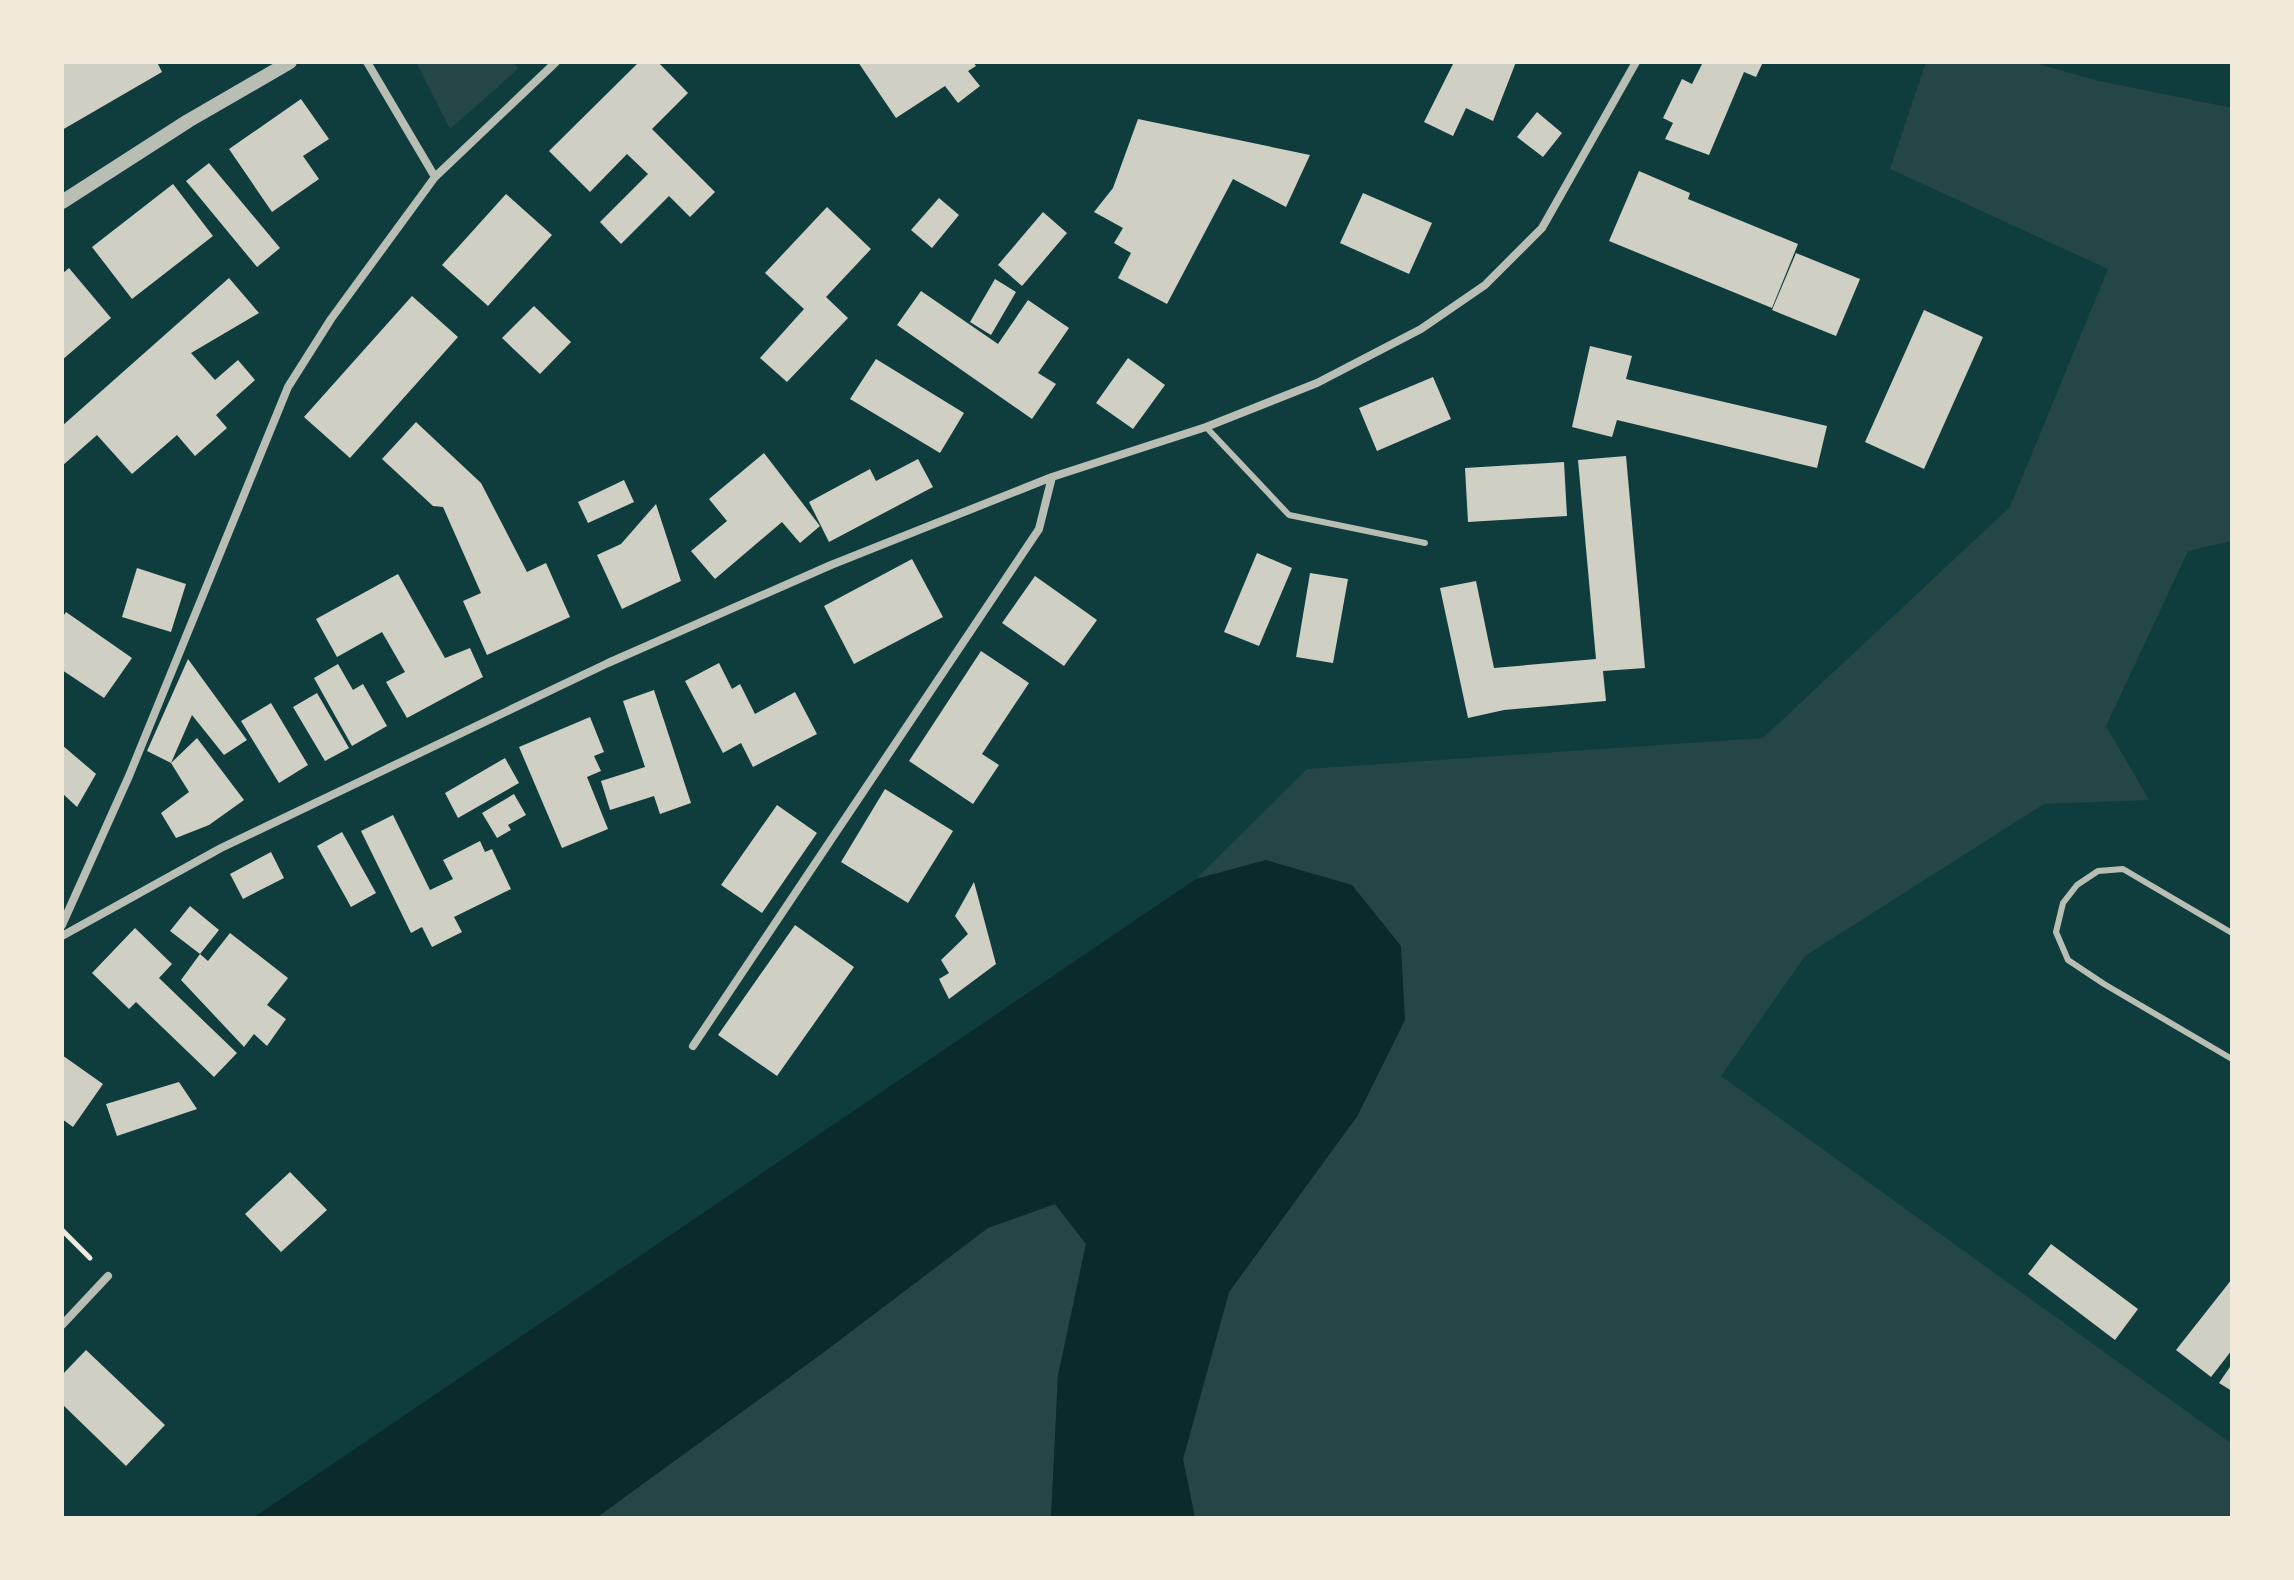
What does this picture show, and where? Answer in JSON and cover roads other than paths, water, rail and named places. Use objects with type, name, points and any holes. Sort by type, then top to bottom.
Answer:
[{"type":"street","points":[[62,202],[188,121],[290,62]]},
{"type":"street","points":[[367,62],[435,177]]},
{"type":"street","points":[[62,925],[129,776],[288,387],[331,319],[435,177],[556,62]]},
{"type":"street","points":[[62,936],[221,848],[608,663],[831,565],[1052,477],[1206,427],[1317,383],[1421,329],[1485,285],[1542,228],[1636,62]]},
{"type":"street","points":[[693,1046],[1039,529],[1052,477]]},
{"type":"street","points":[[62,1325],[108,1276]]},
{"type":"lane","points":[[1206,427],[1289,515],[1425,543]]},
{"type":"lane","points":[[2232,933],[2123,869],[2098,871],[2077,885],[2063,903],[2056,932],[2068,960],[2232,1059]]}]
